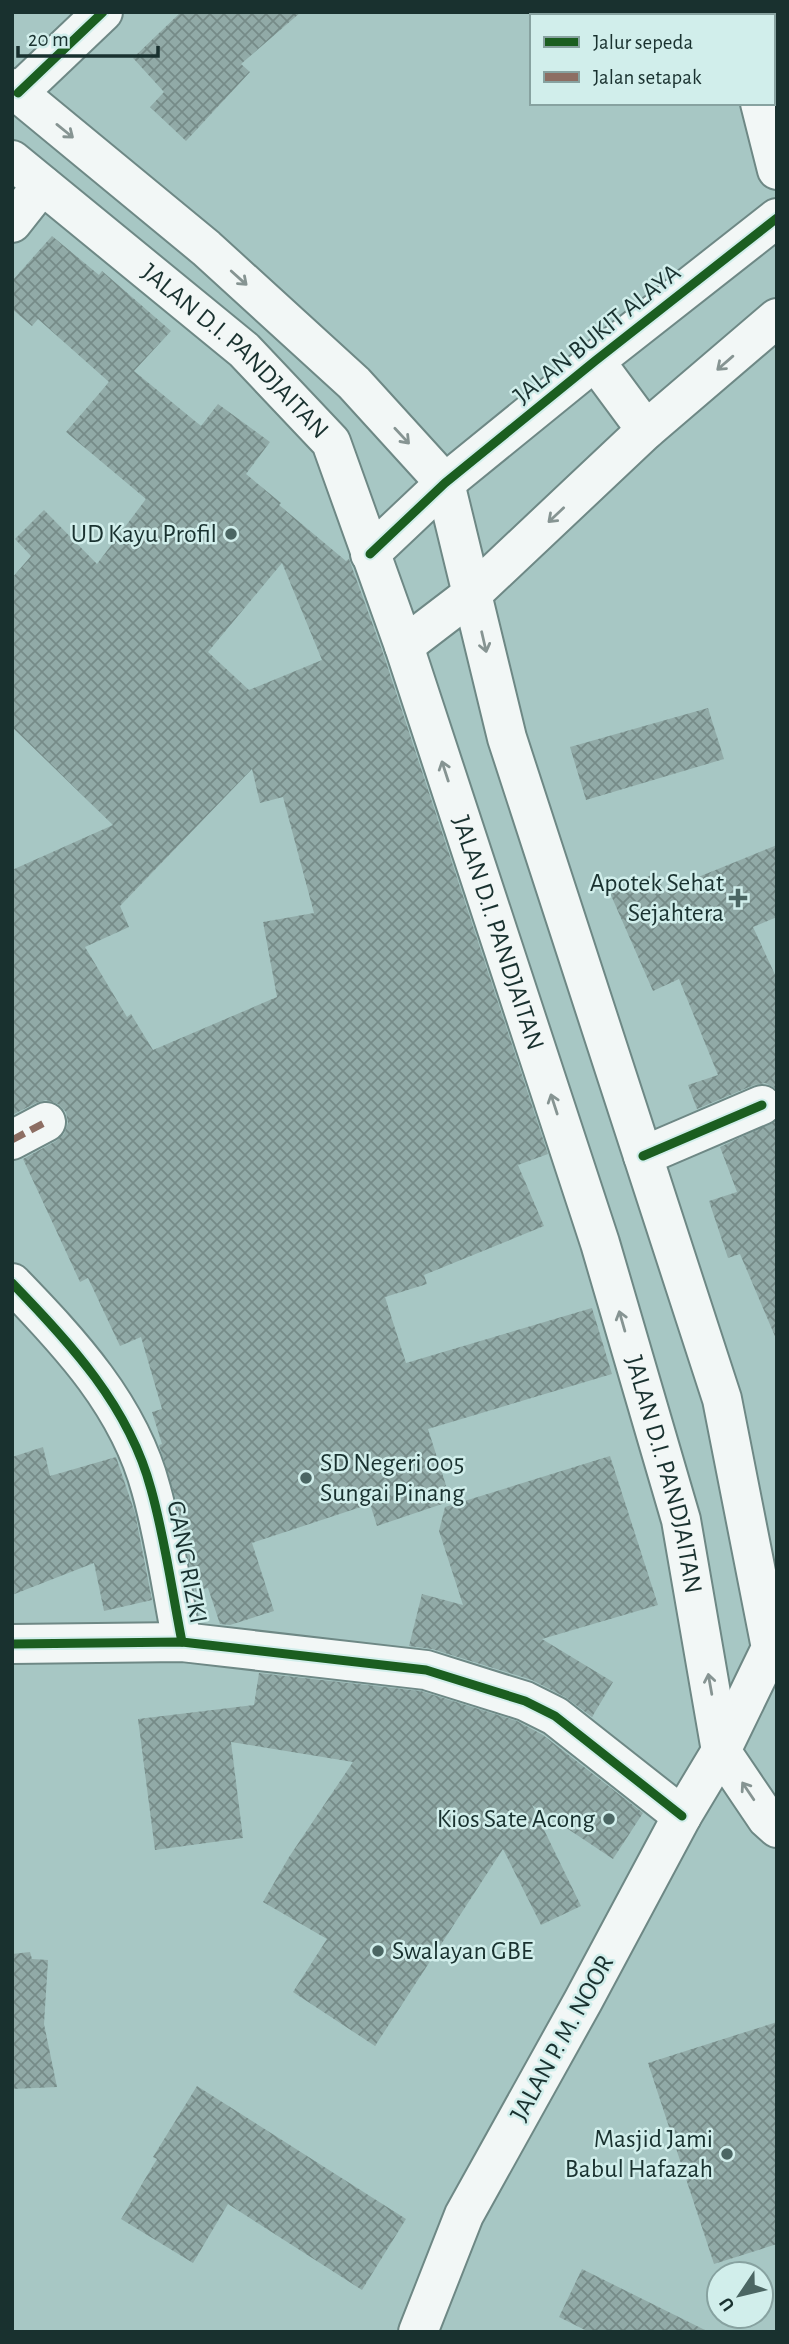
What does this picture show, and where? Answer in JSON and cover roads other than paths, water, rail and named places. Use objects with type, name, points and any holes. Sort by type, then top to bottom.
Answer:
[{"type":"main road","points":[[103,12],[15,90],[206,248],[354,383],[445,483],[507,738],[722,1399],[775,1649]]},
{"type":"main road","points":[[761,105],[777,170]]},
{"type":"main road","name":"JALAN D.I. PANDJAITAN","points":[[12,160],[244,351],[331,442],[404,646],[600,1243],[681,1520],[721,1751],[767,1819],[777,1828]]},
{"type":"main road","points":[[12,223],[42,186]]},
{"type":"main road","name":"JALAN BUKIT ALAYA","points":[[370,554],[445,483],[777,218]]},
{"type":"main road","points":[[404,646],[472,594],[646,430],[777,318]]},
{"type":"main road","points":[[595,361],[646,430]]},
{"type":"main road","points":[[643,1157],[762,1105]]},
{"type":"main road","points":[[12,1140],[46,1122]]},
{"type":"main road","name":"GANG RIZKI","points":[[12,1283],[73,1347],[105,1390],[133,1440],[151,1488],[182,1642]]},
{"type":"main road","points":[[12,1644],[182,1642],[426,1670],[525,1701],[555,1716],[682,1816]]},
{"type":"main road","name":"JALAN P. M. NOOR","points":[[418,2332],[464,2215],[775,1649]]},
{"type":"place","name":"UD Kayu Profil","points":[[231,534]]},
{"type":"place","name":"Apotek Sehat Sejahtera","points":[[738,898]]},
{"type":"place","name":"SD Negeri 005 Sungai Pinang","points":[[306,1478]]},
{"type":"place","name":"Kios Sate Acong","points":[[609,1819]]},
{"type":"place","name":"Swalayan GBE","points":[[378,1951]]},
{"type":"place","name":"Masjid Jami Babul Hafazah","points":[[727,2154]]}]
